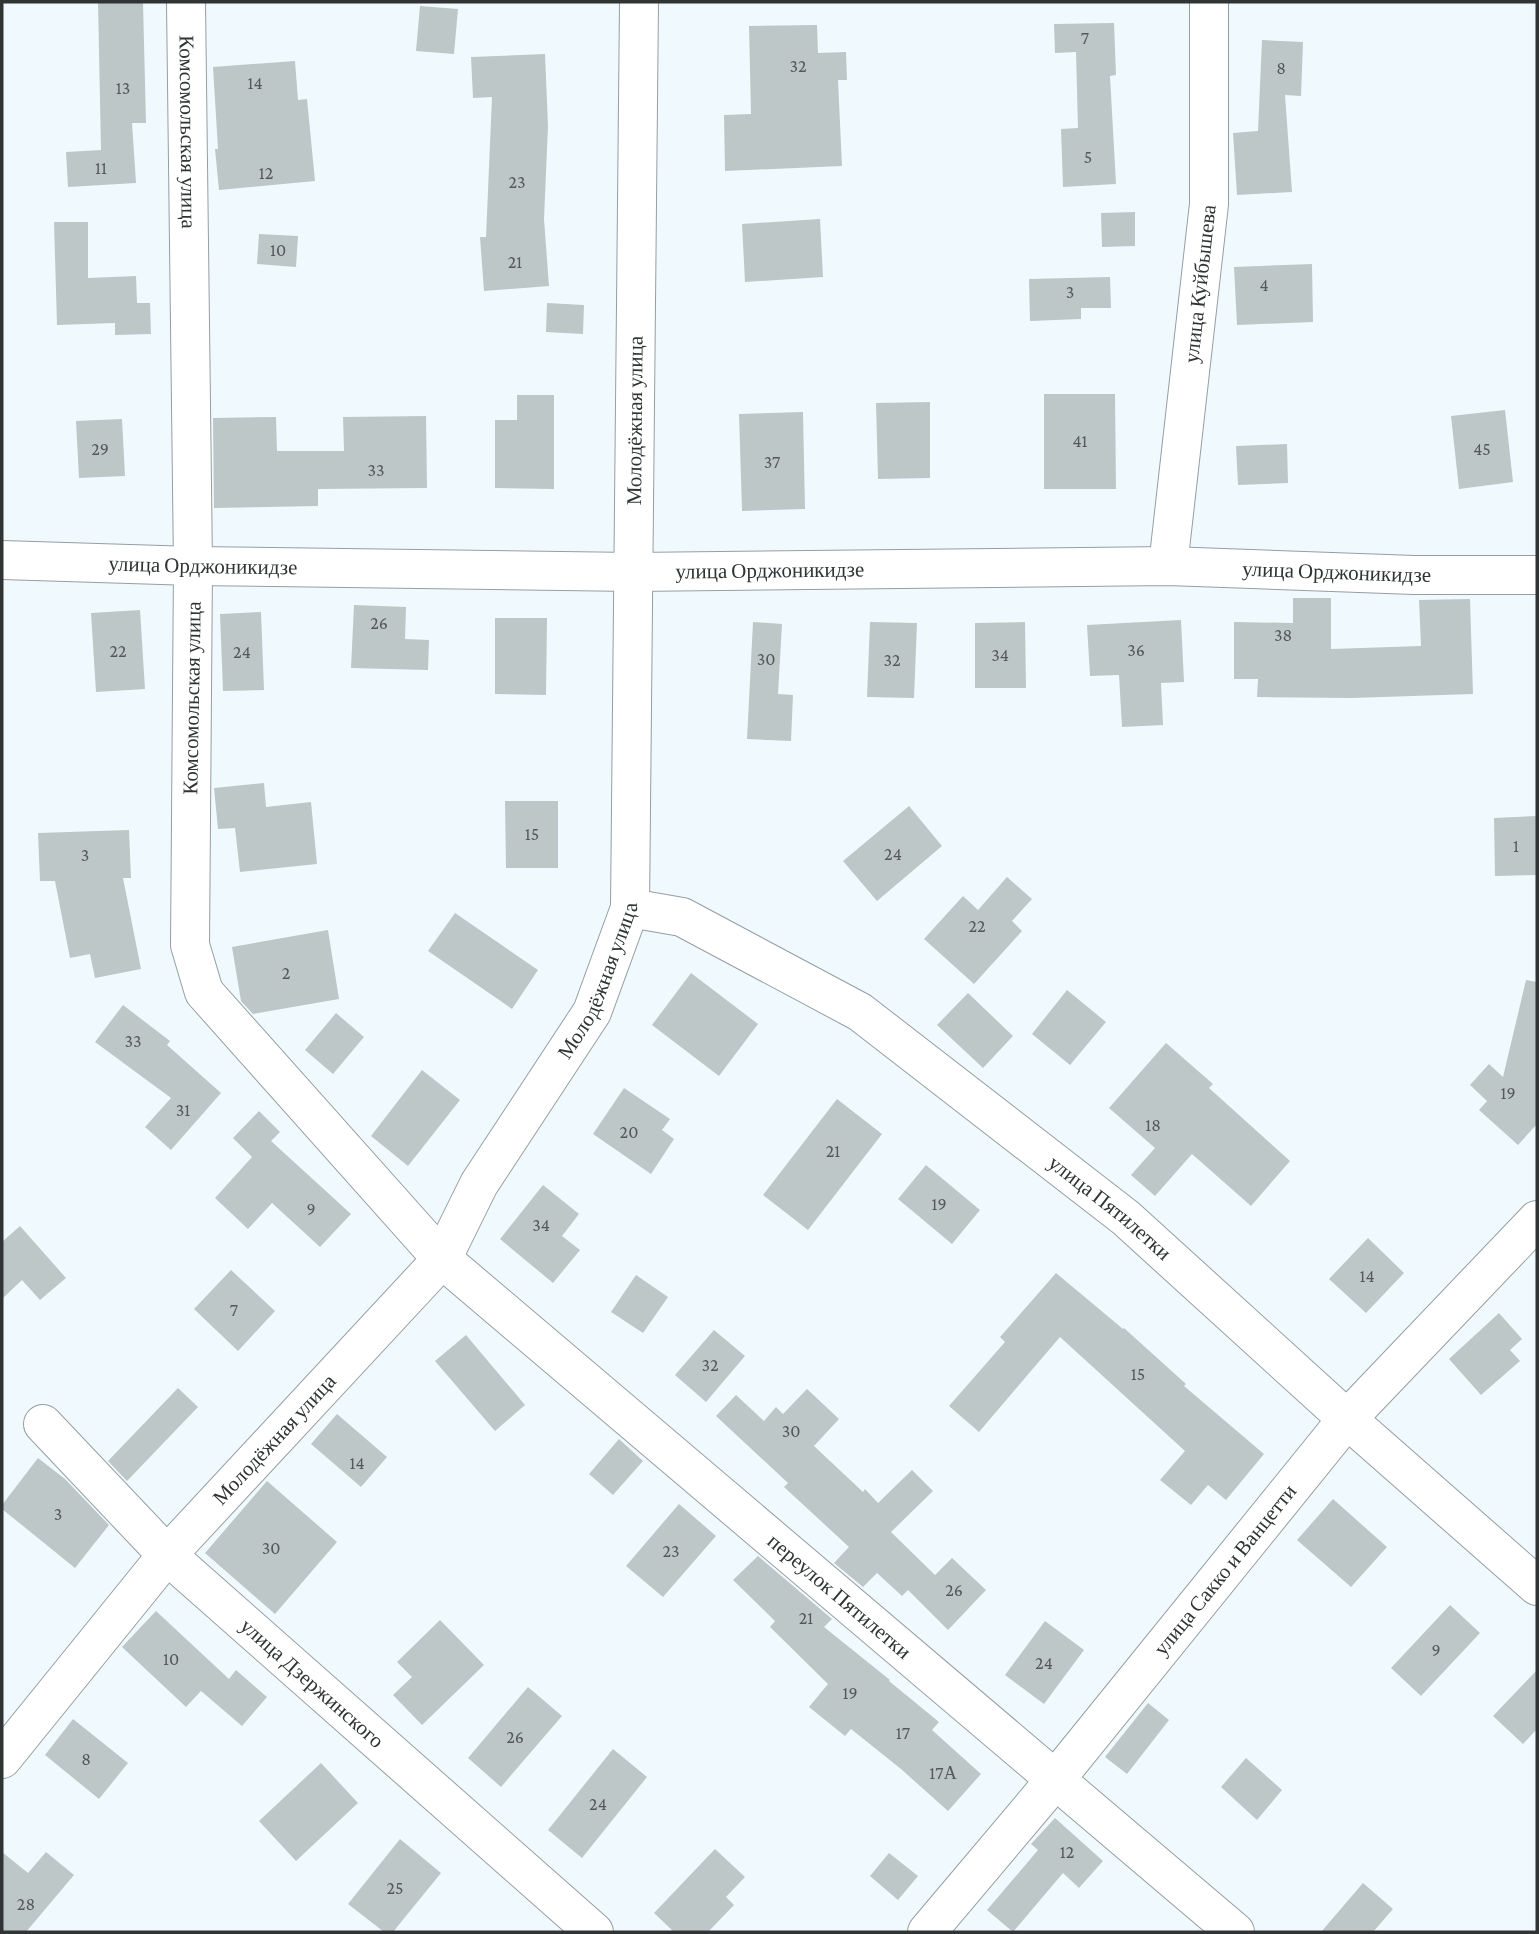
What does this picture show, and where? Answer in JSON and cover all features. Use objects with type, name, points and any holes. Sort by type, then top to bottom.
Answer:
[{"type":"street","name":"Комсомольская улица","points":[[186,2],[193,566],[190,944],[204,992],[442,1259]]},
{"type":"street","name":"Молодёжная улица","points":[[2,1759],[167,1555],[442,1259],[480,1184],[592,1012],[630,908],[639,2]]},
{"type":"street","name":"улица Куйбышева","points":[[1168,566],[1209,204],[1209,2]]},
{"type":"street","name":"улица Орджоникидзе","points":[[2,560],[193,566],[633,572],[1168,566],[1414,575],[1537,575]]},
{"type":"street","name":"улица Пятилетки","points":[[630,908],[682,918],[860,1012],[1126,1218],[1347,1419],[1537,1586]]},
{"type":"street","name":"улица Сакко и Ванцетти","points":[[928,1932],[1055,1780],[1347,1419],[1537,1220]]},
{"type":"street","name":"переулок Пятилетки","points":[[442,1259],[1235,1932]]},
{"type":"street","name":"улица Дзержинского","points":[[43,1424],[167,1555],[594,1932]]},
{"type":"building","points":[[98,2],[143,2],[146,123],[132,123],[136,183],[68,187],[66,152],[101,150]]},
{"type":"building","points":[[420,6],[458,9],[454,54],[416,51]]},
{"type":"building","points":[[1114,23],[1116,75],[1110,76],[1116,184],[1063,187],[1061,129],[1078,128],[1076,52],[1055,53],[1054,24]]},
{"type":"building","points":[[817,25],[818,53],[846,52],[847,80],[838,80],[842,166],[725,171],[724,115],[751,114],[749,26]]},
{"type":"building","points":[[1262,40],[1303,42],[1301,96],[1285,95],[1292,192],[1237,195],[1233,133],[1258,131]]},
{"type":"building","points":[[545,54],[548,126],[544,219],[549,286],[484,291],[480,237],[486,237],[492,97],[473,98],[471,57]]},
{"type":"building","points":[[295,61],[298,100],[307,99],[315,181],[219,190],[213,67]]},
{"type":"building","points":[[1135,212],[1135,246],[1102,247],[1101,213]]},
{"type":"building","points":[[820,219],[823,277],[745,282],[742,224]]},
{"type":"building","points":[[54,222],[88,222],[88,278],[136,276],[137,303],[150,303],[151,334],[115,335],[115,323],[57,325]]},
{"type":"building","points":[[259,234],[298,236],[296,267],[257,264]]},
{"type":"building","points":[[1312,264],[1313,322],[1237,325],[1234,267]]},
{"type":"building","points":[[1110,277],[1111,308],[1081,308],[1081,319],[1030,321],[1029,279]]},
{"type":"building","points":[[547,303],[584,305],[583,334],[546,332]]},
{"type":"building","points":[[1044,394],[1115,394],[1116,489],[1044,489]]},
{"type":"building","points":[[517,395],[554,395],[554,489],[495,488],[495,420],[517,420]]},
{"type":"building","points":[[930,402],[930,478],[878,479],[876,403]]},
{"type":"building","points":[[1505,410],[1513,482],[1459,489],[1451,416]]},
{"type":"building","points":[[803,412],[805,509],[742,511],[739,414]]},
{"type":"building","points":[[426,416],[427,488],[318,489],[318,506],[214,508],[213,418],[276,417],[277,451],[344,451],[343,417]]},
{"type":"building","points":[[122,419],[125,476],[79,478],[76,421]]},
{"type":"building","points":[[1287,444],[1288,483],[1238,485],[1236,446]]},
{"type":"building","points":[[1293,598],[1331,598],[1331,649],[1421,646],[1419,600],[1470,599],[1473,694],[1352,698],[1257,697],[1258,679],[1234,679],[1234,622],[1293,623]]},
{"type":"building","points":[[354,605],[406,607],[405,639],[429,640],[428,670],[351,668]]},
{"type":"building","points":[[140,610],[145,689],[96,692],[91,613]]},
{"type":"building","points":[[261,612],[264,690],[223,691],[220,614]]},
{"type":"building","points":[[495,618],[547,618],[546,695],[495,694]]},
{"type":"building","points":[[1181,620],[1184,682],[1161,683],[1163,725],[1122,727],[1119,675],[1090,676],[1087,625]]},
{"type":"building","points":[[753,622],[782,624],[778,694],[793,695],[791,741],[747,739]]},
{"type":"building","points":[[870,622],[917,623],[914,698],[867,697]]},
{"type":"building","points":[[1025,622],[1026,688],[975,688],[975,623]]},
{"type":"building","points":[[264,783],[266,807],[311,802],[317,864],[240,872],[235,828],[218,829],[214,788]]},
{"type":"building","points":[[505,801],[558,801],[558,868],[506,868]]},
{"type":"building","points":[[909,806],[942,846],[877,901],[843,861]]},
{"type":"building","points":[[1537,816],[1537,875],[1495,876],[1494,818]]},
{"type":"building","points":[[129,830],[131,878],[123,878],[141,969],[95,978],[90,954],[70,958],[55,881],[40,881],[38,833]]},
{"type":"building","points":[[1007,877],[1032,899],[1012,921],[1022,931],[974,984],[924,939],[963,896],[978,910]]},
{"type":"building","points":[[455,913],[538,970],[512,1009],[428,951]]},
{"type":"building","points":[[328,930],[339,999],[253,1014],[241,1001],[232,947]]},
{"type":"building","points":[[691,973],[758,1024],[719,1076],[652,1025]]},
{"type":"building","points":[[1526,980],[1537,982],[1537,1124],[1518,1145],[1479,1110],[1487,1101],[1470,1085],[1489,1064],[1503,1077]]},
{"type":"building","points":[[1067,990],[1106,1022],[1070,1065],[1032,1034]]},
{"type":"building","points":[[968,993],[1013,1036],[983,1068],[937,1025]]},
{"type":"building","points":[[123,1005],[170,1041],[167,1045],[221,1093],[171,1150],[145,1127],[171,1098],[95,1042]]},
{"type":"building","points":[[336,1013],[364,1037],[333,1074],[305,1050]]},
{"type":"building","points":[[1166,1043],[1213,1084],[1209,1088],[1290,1161],[1251,1206],[1192,1154],[1155,1196],[1131,1175],[1155,1148],[1109,1108]]},
{"type":"building","points":[[422,1070],[460,1100],[408,1166],[371,1136]]},
{"type":"building","points":[[624,1088],[670,1119],[662,1130],[674,1139],[651,1174],[593,1134]]},
{"type":"building","points":[[837,1099],[882,1134],[808,1230],[763,1195]]},
{"type":"building","points":[[259,1111],[280,1132],[271,1141],[351,1214],[320,1247],[272,1203],[248,1229],[215,1198],[252,1157],[233,1138]]},
{"type":"building","points":[[926,1165],[980,1210],[952,1244],[898,1199]]},
{"type":"building","points":[[543,1185],[579,1214],[562,1236],[580,1250],[553,1283],[500,1239]]},
{"type":"building","points":[[20,1226],[66,1278],[40,1300],[22,1280],[2,1299],[2,1242]]},
{"type":"building","points":[[1368,1238],[1404,1273],[1366,1313],[1329,1279]]},
{"type":"building","points":[[231,1270],[275,1311],[238,1351],[194,1309]]},
{"type":"building","points":[[1056,1273],[1124,1328],[1186,1384],[1184,1386],[1264,1454],[1226,1500],[1208,1485],[1191,1505],[1160,1480],[1185,1451],[1060,1337],[979,1432],[949,1406],[1005,1342],[1000,1337]]},
{"type":"building","points":[[636,1275],[668,1297],[643,1333],[611,1312]]},
{"type":"building","points":[[1499,1313],[1522,1339],[1510,1350],[1520,1361],[1481,1395],[1449,1359]]},
{"type":"building","points":[[714,1330],[745,1356],[706,1402],[675,1375]]},
{"type":"building","points":[[466,1335],[525,1405],[495,1431],[435,1361]]},
{"type":"building","points":[[178,1388],[198,1407],[127,1481],[108,1461]]},
{"type":"building","points":[[807,1389],[839,1419],[814,1446],[863,1492],[865,1489],[878,1503],[912,1470],[933,1491],[891,1532],[935,1575],[952,1558],[986,1590],[948,1630],[908,1590],[902,1596],[877,1573],[863,1587],[834,1563],[849,1547],[784,1487],[788,1483],[716,1416],[736,1395],[764,1421],[776,1407],[783,1414]]},
{"type":"building","points":[[337,1414],[387,1457],[361,1487],[311,1444]]},
{"type":"building","points":[[619,1439],[643,1461],[613,1495],[589,1474]]},
{"type":"building","points":[[38,1458],[65,1479],[109,1525],[75,1568],[2,1509],[2,1505]]},
{"type":"building","points":[[267,1481],[337,1542],[275,1614],[205,1553]]},
{"type":"building","points":[[1333,1499],[1387,1547],[1351,1587],[1297,1540]]},
{"type":"building","points":[[679,1504],[716,1536],[663,1597],[626,1566]]},
{"type":"building","points":[[758,1556],[832,1619],[824,1627],[939,1722],[932,1730],[981,1774],[948,1811],[851,1729],[845,1736],[809,1707],[828,1684],[770,1627],[775,1621],[733,1580]]},
{"type":"building","points":[[1450,1605],[1480,1633],[1421,1696],[1391,1668]]},
{"type":"building","points":[[156,1611],[229,1679],[236,1670],[267,1697],[242,1726],[201,1691],[186,1707],[122,1647]]},
{"type":"building","points":[[440,1620],[484,1665],[422,1725],[393,1695],[412,1677],[397,1662]]},
{"type":"building","points":[[1045,1621],[1084,1650],[1044,1704],[1005,1675]]},
{"type":"building","points":[[1537,1670],[1537,1729],[1523,1744],[1493,1716]]},
{"type":"building","points":[[528,1687],[562,1716],[501,1787],[468,1758]]},
{"type":"building","points":[[1148,1703],[1169,1720],[1127,1774],[1105,1757]]},
{"type":"building","points":[[73,1719],[128,1763],[99,1799],[45,1755]]},
{"type":"building","points":[[613,1749],[647,1777],[582,1858],[548,1830]]},
{"type":"building","points":[[1246,1758],[1282,1790],[1257,1820],[1221,1787]]},
{"type":"building","points":[[321,1763],[358,1803],[296,1861],[259,1821]]},
{"type":"building","points":[[1055,1818],[1103,1861],[1079,1888],[1063,1873],[1013,1932],[987,1910],[1038,1850],[1031,1844]]},
{"type":"building","points":[[400,1839],[441,1873],[393,1932],[384,1932],[348,1904]]},
{"type":"building","points":[[715,1849],[745,1877],[726,1897],[734,1905],[708,1932],[674,1932],[654,1913]]},
{"type":"building","points":[[2,1852],[28,1873],[46,1852],[74,1875],[26,1932],[2,1932]]},
{"type":"building","points":[[889,1853],[918,1876],[898,1900],[870,1876]]},
{"type":"building","points":[[1363,1883],[1393,1909],[1373,1932],[1321,1932]]}]
